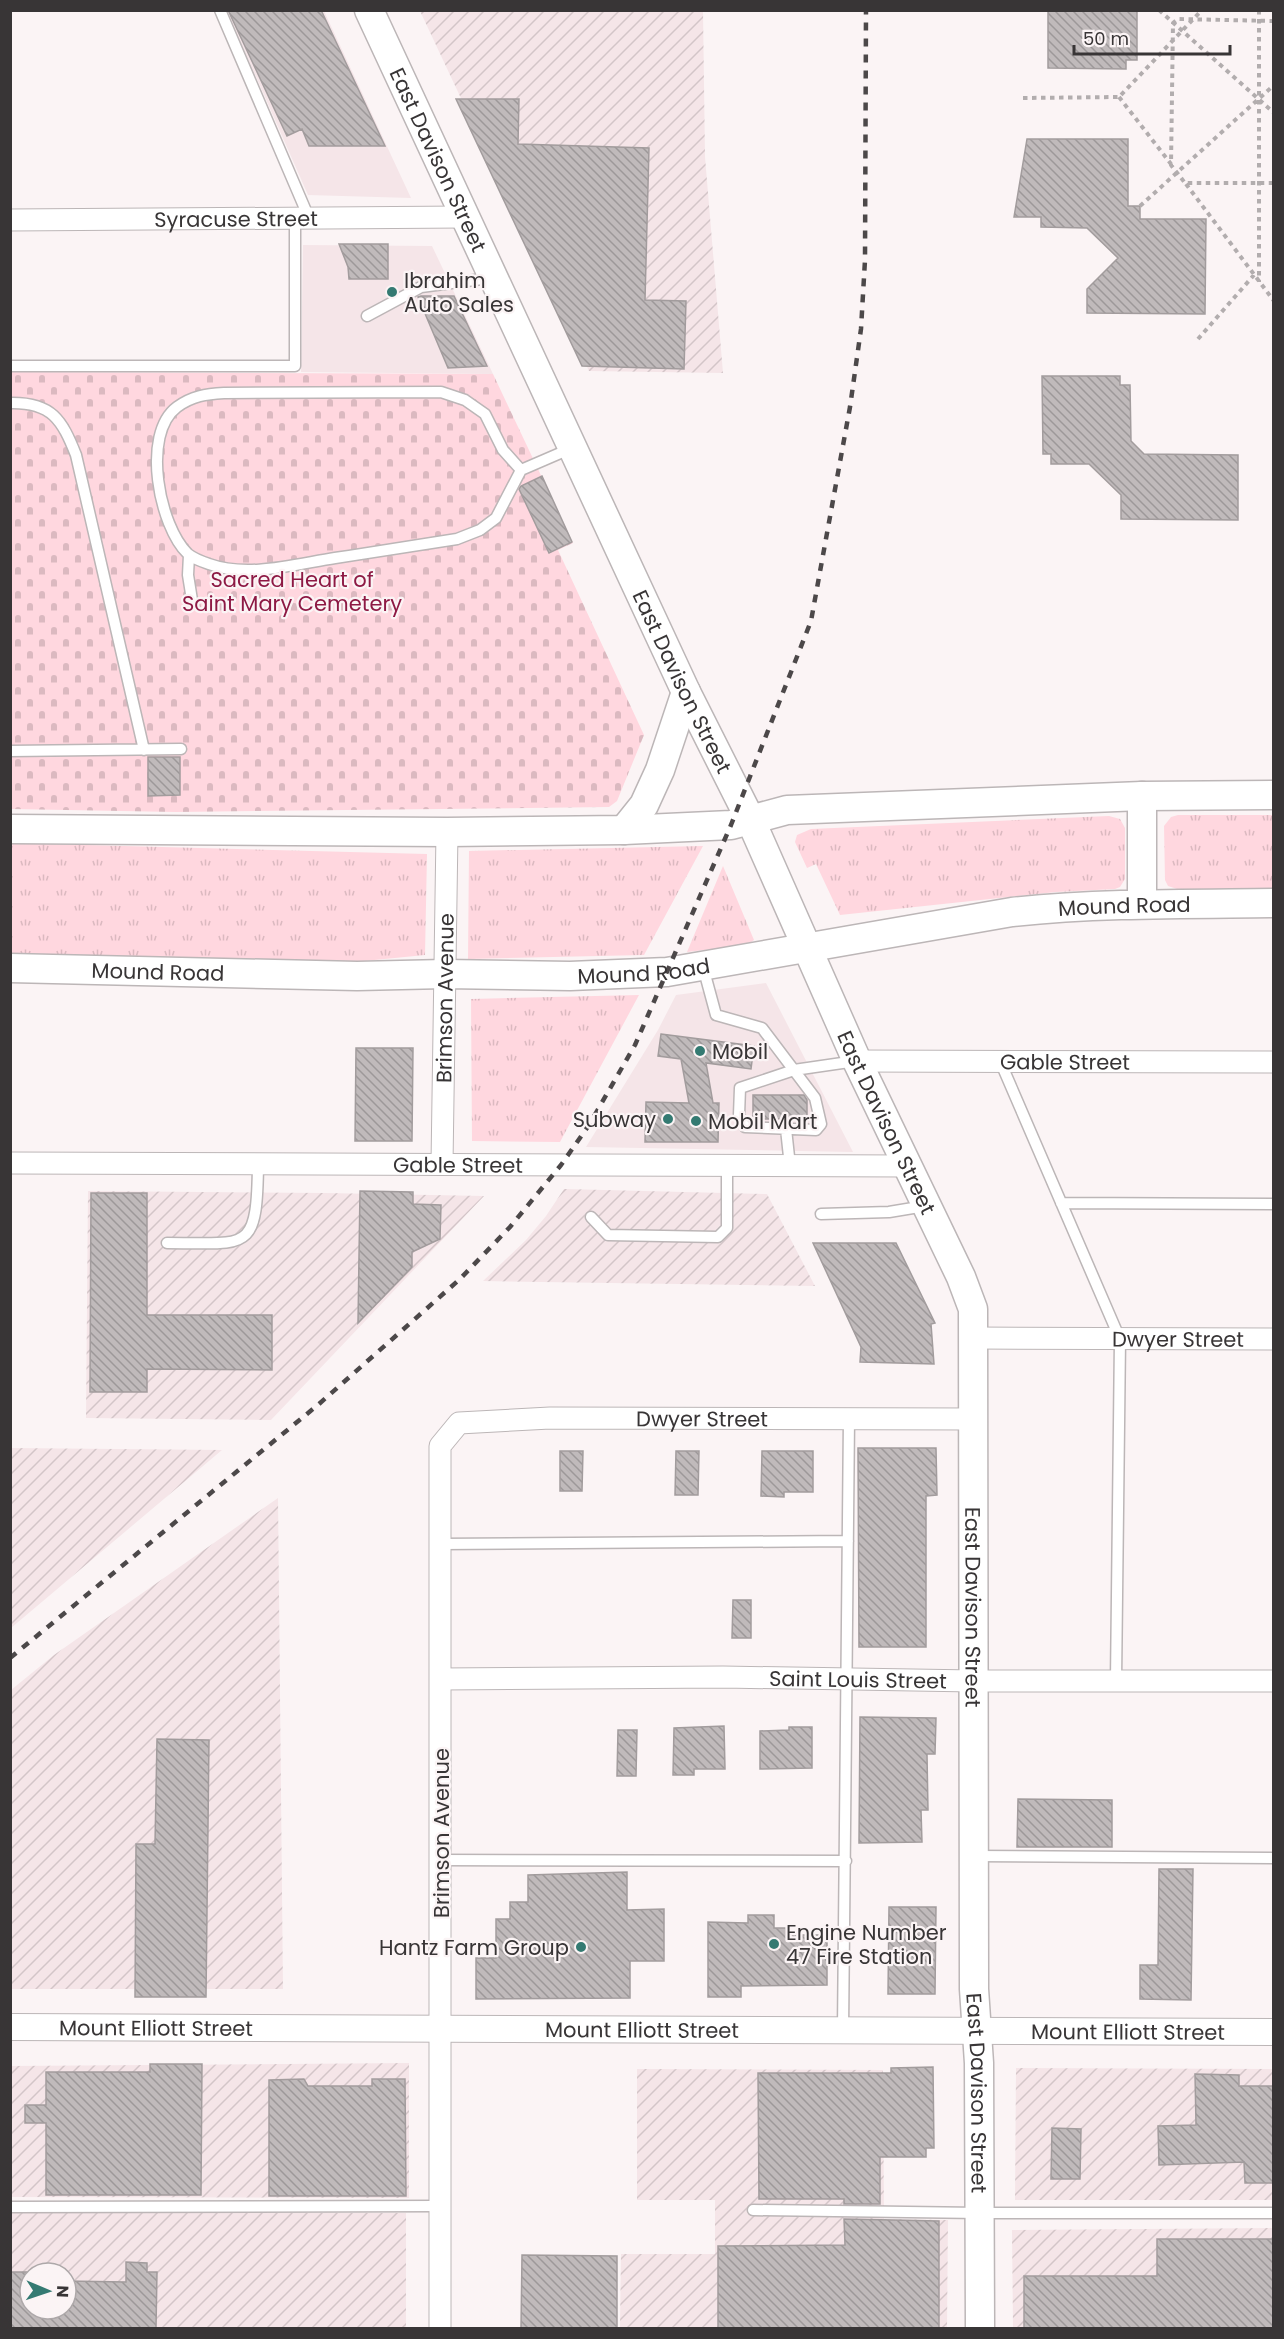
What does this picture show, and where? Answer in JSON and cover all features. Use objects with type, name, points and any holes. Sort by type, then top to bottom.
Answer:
[{"type":"main road","name":"East Davison Street","points":[[369,10],[686,692],[751,821],[857,1061],[961,1277],[973,1309],[975,1419],[974,1989],[977,2032],[980,2328]]},
{"type":"main road","points":[[624,830],[644,805],[686,692]]},
{"type":"main road","points":[[10,829],[447,832],[624,830],[715,827],[751,821],[787,810],[1142,796],[1274,795]]},
{"type":"main road","points":[[1142,796],[1142,904]]},
{"type":"main road","name":"Mound Road","points":[[10,968],[345,976],[445,974],[570,976],[667,972],[1012,912],[1142,904],[1274,903]]},
{"type":"street","name":"Syracuse Street","points":[[10,220],[464,217]]},
{"type":"street","name":"Brimson Avenue","points":[[442,1164],[447,832]]},
{"type":"street","name":"Gable Street","points":[[857,1061],[1274,1062]]},
{"type":"street","name":"Gable Street","points":[[10,1163],[908,1166]]},
{"type":"street","name":"Dwyer Street","points":[[974,1338],[1274,1339]]},
{"type":"street","name":"Dwyer Street","points":[[440,1446],[459,1423],[550,1418],[975,1419]]},
{"type":"street","name":"Brimson Avenue","points":[[440,1446],[440,2328]]},
{"type":"street","name":"Saint Louis Street","points":[[441,1679],[723,1677],[974,1681],[1274,1681]]},
{"type":"street","name":"Mount Elliott Street","points":[[10,2027],[1274,2032]]},
{"type":"lane","points":[[10,366],[295,366],[302,218],[220,10]]},
{"type":"lane","points":[[366,316],[421,287],[492,278]]},
{"type":"lane","points":[[192,600],[189,555],[164,508],[156,464],[161,429],[175,408],[199,395],[441,392],[465,400],[485,414],[503,450],[521,471]]},
{"type":"lane","points":[[10,403],[25,403],[49,410],[66,429],[76,455],[144,750]]},
{"type":"lane","points":[[189,555],[209,565],[263,569],[457,539],[480,530],[496,518],[521,471],[572,448]]},
{"type":"lane","points":[[10,752],[181,749]]},
{"type":"lane","points":[[703,966],[716,1015],[762,1028],[794,1070],[815,1098],[821,1124],[816,1130],[745,1127],[739,1115],[740,1088],[794,1070],[857,1061]]},
{"type":"lane","points":[[1000,1061],[1120,1339],[1116,1681]]},
{"type":"lane","points":[[786,1129],[790,1166]]},
{"type":"lane","points":[[166,1243],[232,1243],[245,1238],[253,1226],[256,1210],[258,1164]]},
{"type":"lane","points":[[591,1218],[608,1235],[718,1237],[727,1228],[727,1166]]},
{"type":"lane","points":[[1061,1203],[1274,1204]]},
{"type":"lane","points":[[821,1214],[889,1212],[927,1206]]},
{"type":"lane","points":[[843,2031],[849,1418]]},
{"type":"lane","points":[[440,1544],[848,1540]]},
{"type":"lane","points":[[974,1856],[1274,1858]]},
{"type":"lane","points":[[440,1860],[846,1861]]},
{"type":"lane","points":[[10,2207],[440,2206]]},
{"type":"lane","points":[[753,2210],[1274,2213]]},
{"type":"path","points":[[1159,10],[1274,113]]},
{"type":"path","points":[[1023,98],[1119,97],[1202,10]]},
{"type":"path","points":[[1259,10],[1259,282]]},
{"type":"path","points":[[1171,165],[1173,23],[1178,19],[1274,21]]},
{"type":"path","points":[[1140,206],[1274,85]]},
{"type":"path","points":[[1119,97],[1274,300]]},
{"type":"path","points":[[1185,183],[1274,183]]},
{"type":"path","points":[[1198,339],[1254,275]]},
{"type":"shaded area","points":[[227,11],[324,11],[411,198],[308,195]]},
{"type":"shaded area","points":[[420,11],[703,11],[705,157],[723,373],[589,371]]},
{"type":"shaded area","points":[[303,245],[432,246],[493,374],[301,372]]},
{"type":"shaded area","points":[[766,983],[853,1152],[586,1147],[658,1030],[676,995]]},
{"type":"shaded area","points":[[564,1189],[767,1194],[815,1286],[483,1281],[526,1240]]},
{"type":"shaded area","points":[[88,1191],[484,1196],[271,1420],[86,1418]]},
{"type":"shaded area","points":[[11,1448],[222,1450],[11,1628]]},
{"type":"shaded area","points":[[278,1498],[283,1989],[11,1989],[11,1690],[54,1655]]},
{"type":"shaded area","points":[[409,2063],[409,2198],[11,2197],[10,2066]]},
{"type":"shaded area","points":[[1016,2068],[1273,2069],[1273,2200],[1015,2200]]},
{"type":"shaded area","points":[[637,2069],[883,2070],[884,2219],[948,2220],[947,2328],[620,2328],[621,2254],[715,2254],[715,2200],[637,2200]]},
{"type":"shaded area","points":[[11,2213],[406,2213],[406,2328],[11,2328]]},
{"type":"shaded area","points":[[1273,2228],[1273,2328],[1013,2328],[1012,2230]]},
{"type":"green space","name":"Sacred Heart of Saint Mary Cemetery","points":[[11,372],[493,374],[573,543],[558,550],[644,735],[617,801],[609,807],[176,812],[11,809]]},
{"type":"green space","points":[[1178,815],[1273,815],[1273,890],[1180,890],[1168,886],[1165,880],[1164,826],[1171,817]]},
{"type":"green space","points":[[1109,816],[1120,819],[1125,828],[1125,879],[1120,887],[1115,889],[1056,892],[840,915],[816,864],[807,868],[795,842],[797,835],[811,829]]},
{"type":"green space","points":[[11,843],[427,854],[425,955],[334,964],[11,958]]},
{"type":"green space","points":[[703,846],[644,955],[468,959],[469,851]]},
{"type":"green space","points":[[723,866],[754,940],[747,945],[687,952]]},
{"type":"green space","points":[[639,995],[560,1142],[472,1141],[471,999]]},
{"type":"building","points":[[228,10],[321,10],[385,146],[309,146],[302,129],[287,136]]},
{"type":"building","points":[[1048,10],[1137,10],[1137,60],[1126,60],[1126,69],[1048,68]]},
{"type":"building","points":[[456,99],[519,99],[518,144],[649,148],[645,300],[686,301],[684,369],[582,366]]},
{"type":"building","points":[[1027,139],[1128,139],[1128,206],[1140,206],[1140,219],[1206,219],[1205,314],[1087,313],[1087,289],[1118,258],[1087,228],[1041,227],[1041,217],[1014,217]]},
{"type":"building","points":[[339,244],[388,244],[388,279],[349,279],[348,267]]},
{"type":"building","points":[[454,296],[487,366],[448,368],[418,297]]},
{"type":"building","points":[[1042,376],[1120,376],[1120,385],[1130,385],[1131,441],[1144,454],[1238,455],[1238,520],[1121,519],[1121,495],[1089,464],[1051,464],[1051,454],[1043,454]]},
{"type":"building","points":[[542,476],[572,542],[549,553],[519,489]]},
{"type":"building","points":[[148,757],[180,757],[180,795],[148,796]]},
{"type":"building","points":[[661,1034],[754,1046],[751,1069],[706,1063],[713,1103],[719,1103],[718,1142],[645,1142],[646,1102],[689,1103],[681,1059],[658,1056]]},
{"type":"building","points":[[356,1048],[413,1048],[412,1141],[355,1141]]},
{"type":"building","points":[[753,1095],[804,1095],[807,1100],[807,1119],[753,1119]]},
{"type":"building","points":[[360,1191],[413,1192],[413,1204],[441,1205],[440,1239],[412,1252],[412,1267],[358,1323]]},
{"type":"building","points":[[91,1193],[147,1193],[147,1315],[272,1315],[272,1370],[147,1369],[147,1392],[90,1392]]},
{"type":"building","points":[[813,1243],[896,1243],[935,1323],[931,1324],[934,1364],[860,1362],[861,1347]]},
{"type":"building","points":[[858,1448],[936,1448],[937,1495],[926,1496],[926,1647],[859,1647]]},
{"type":"building","points":[[560,1451],[583,1451],[582,1491],[560,1491]]},
{"type":"building","points":[[676,1451],[699,1451],[698,1495],[675,1495]]},
{"type":"building","points":[[762,1451],[813,1451],[813,1492],[784,1492],[784,1497],[761,1496]]},
{"type":"building","points":[[733,1600],[751,1600],[751,1638],[732,1638]]},
{"type":"building","points":[[860,1717],[936,1718],[935,1754],[927,1754],[928,1810],[921,1810],[922,1842],[859,1843]]},
{"type":"building","points":[[724,1726],[725,1769],[694,1769],[694,1775],[673,1775],[674,1728]]},
{"type":"building","points":[[789,1727],[812,1727],[812,1768],[760,1769],[760,1731],[789,1730]]},
{"type":"building","points":[[618,1730],[637,1730],[636,1776],[617,1776]]},
{"type":"building","points":[[157,1739],[209,1740],[206,1997],[135,1997],[136,1844],[155,1844]]},
{"type":"building","points":[[1018,1799],[1112,1800],[1112,1847],[1017,1847]]},
{"type":"building","points":[[1159,1869],[1193,1869],[1191,2000],[1140,1999],[1140,1965],[1158,1965]]},
{"type":"building","points":[[627,1872],[627,1910],[664,1909],[664,1961],[630,1961],[630,1998],[476,1999],[476,1958],[496,1958],[496,1919],[510,1919],[510,1902],[528,1902],[528,1875]]},
{"type":"building","points":[[889,1907],[936,1907],[935,1994],[888,1994]]},
{"type":"building","points":[[748,1915],[774,1915],[774,1928],[786,1928],[786,1935],[827,1935],[827,1985],[741,1986],[741,1997],[708,1997],[708,1922],[748,1923]]},
{"type":"building","points":[[150,2064],[202,2064],[201,2195],[46,2195],[46,2123],[25,2123],[25,2105],[46,2105],[46,2072],[150,2072]]},
{"type":"building","points":[[933,2067],[934,2148],[926,2148],[926,2157],[880,2157],[880,2204],[844,2204],[844,2199],[759,2199],[758,2073],[891,2073],[891,2068]]},
{"type":"building","points":[[1195,2074],[1239,2075],[1239,2086],[1274,2086],[1274,2183],[1245,2183],[1244,2162],[1159,2165],[1158,2126],[1196,2125]]},
{"type":"building","points":[[304,2079],[308,2086],[372,2086],[372,2079],[405,2079],[406,2196],[269,2196],[269,2080]]},
{"type":"building","points":[[1052,2128],[1081,2129],[1080,2179],[1051,2179]]},
{"type":"building","points":[[844,2219],[939,2221],[939,2328],[718,2328],[718,2246],[845,2245]]},
{"type":"building","points":[[1157,2239],[1274,2239],[1274,2328],[1024,2328],[1024,2276],[1157,2276]]},
{"type":"building","points":[[522,2255],[617,2256],[617,2328],[521,2328]]},
{"type":"building","points":[[126,2262],[147,2263],[147,2272],[157,2272],[156,2328],[10,2328],[10,2272],[18,2272],[18,2321],[78,2321],[78,2281],[126,2282]]},
{"type":"railway","points":[[10,1658],[319,1404],[460,1279],[510,1227],[561,1165],[589,1125],[635,1045],[731,825],[811,621],[850,407],[861,329],[865,260],[866,10]]},
{"type":"place","name":"Ibrahim Auto Sales","points":[[392,292]]},
{"type":"place","name":"Mobil","points":[[700,1051]]},
{"type":"place","name":"Subway","points":[[668,1119]]},
{"type":"place","name":"Mobil Mart","points":[[696,1121]]},
{"type":"place","name":"Engine Number 47 Fire Station","points":[[774,1944]]},
{"type":"place","name":"Hantz Farm Group","points":[[581,1947]]}]
